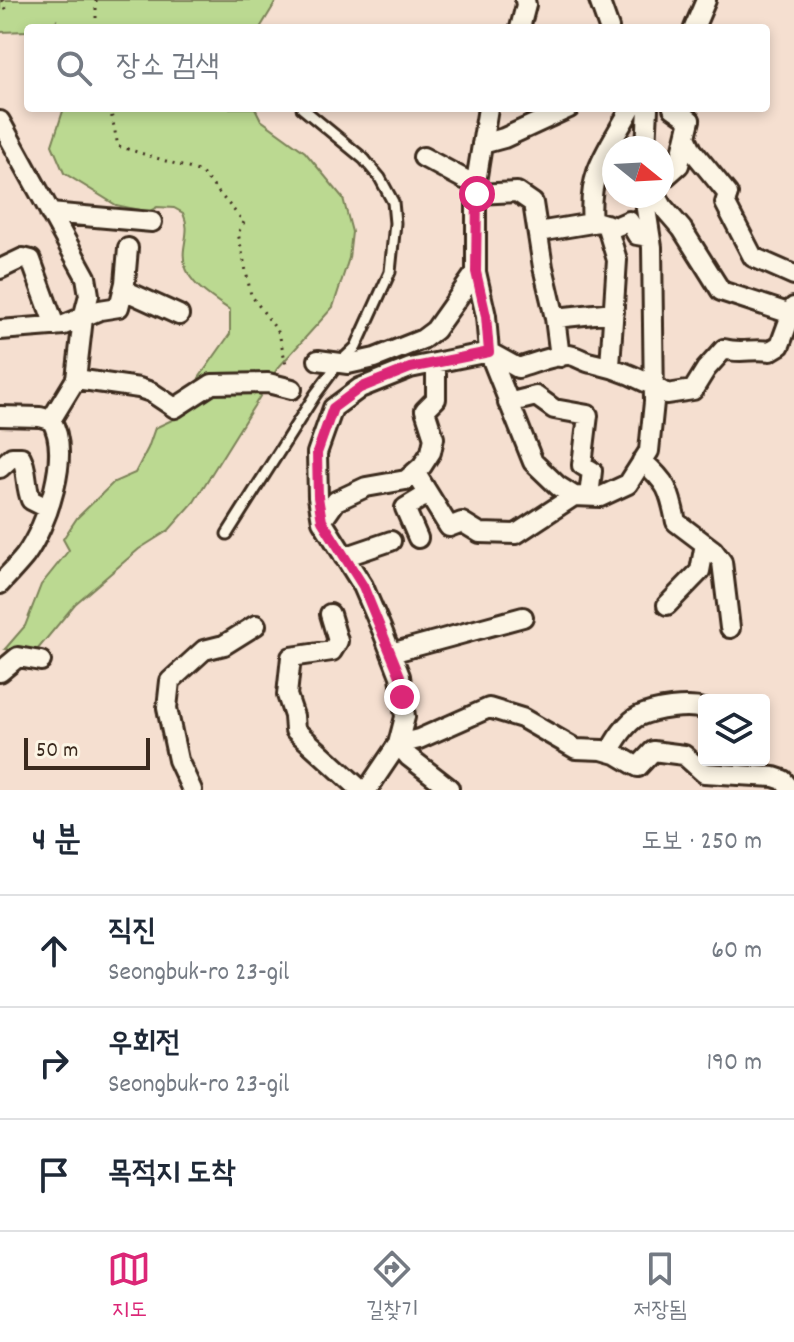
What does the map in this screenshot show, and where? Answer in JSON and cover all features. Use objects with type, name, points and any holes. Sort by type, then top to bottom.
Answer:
[{"type":"street","points":[[521,24],[525,0]]},
{"type":"street","points":[[599,0],[608,24]]},
{"type":"street","points":[[696,24],[706,0]]},
{"type":"street","points":[[487,112],[477,188],[476,272],[486,316],[489,352],[533,462],[558,486],[581,496],[600,497],[628,484],[649,451],[654,386],[650,237],[646,208]]},
{"type":"street","points":[[482,144],[504,138],[560,112]]},
{"type":"street","points":[[610,366],[617,260],[590,203],[593,175],[629,112]]},
{"type":"street","points":[[647,136],[648,112]]},
{"type":"street","points":[[674,169],[679,165],[690,120],[679,112]]},
{"type":"street","points":[[0,121],[86,277],[89,295],[83,318],[76,379],[51,420]]},
{"type":"street","points":[[687,139],[692,150],[728,194],[725,203],[753,257],[794,275]]},
{"type":"street","points":[[423,157],[477,188],[517,192],[533,203],[560,357]]},
{"type":"street","points":[[330,614],[338,641],[332,651],[291,657],[287,695],[295,730],[364,790],[398,744],[405,717],[400,676],[363,586],[322,521],[317,453],[333,408],[360,388],[410,368],[489,352],[518,368],[569,355],[642,377],[667,394],[693,390],[724,349],[739,354],[756,349],[770,351],[780,345],[793,312],[721,291],[682,229],[664,208]]},
{"type":"street","points":[[50,213],[152,222]]},
{"type":"street","points":[[538,232],[599,224],[615,227],[629,221],[637,235],[650,237]]},
{"type":"street","points":[[0,330],[55,326],[100,310],[119,307],[128,248]]},
{"type":"street","points":[[0,269],[23,258],[31,260],[55,326]]},
{"type":"street","points":[[318,360],[338,364],[375,358],[423,339],[435,330],[476,272]]},
{"type":"street","points":[[124,290],[179,315]]},
{"type":"street","points":[[555,318],[614,312]]},
{"type":"street","points":[[322,521],[336,501],[366,487],[406,480],[431,452],[434,438],[425,410],[436,399],[436,363]]},
{"type":"street","points":[[76,379],[139,388],[175,408],[212,384],[268,383],[292,389]]},
{"type":"street","points":[[415,472],[449,527],[462,522],[480,533],[516,534],[581,496],[592,471],[582,465],[588,415],[554,409],[536,396],[508,403]]},
{"type":"street","points":[[0,416],[51,420],[58,432],[58,474],[42,525],[26,554],[0,584]]},
{"type":"street","points":[[0,468],[12,457],[21,457],[25,463],[27,491],[31,500],[47,508]]},
{"type":"street","points":[[642,461],[661,477],[670,491],[676,522],[705,544],[722,562],[730,628]]},
{"type":"street","points":[[418,538],[405,508],[428,494]]},
{"type":"street","points":[[344,557],[391,541]]},
{"type":"street","points":[[667,605],[700,571],[705,544]]},
{"type":"street","points":[[391,653],[523,617]]},
{"type":"street","points":[[192,790],[178,760],[167,708],[170,681],[204,650],[224,645],[256,625]]},
{"type":"street","points":[[0,672],[18,657],[41,661]]},
{"type":"street","points":[[610,752],[636,717],[662,710],[698,707]]},
{"type":"street","points":[[398,744],[419,739],[489,708],[522,718],[576,749],[610,752],[638,767],[653,751],[684,755],[704,773],[774,777],[783,780],[791,790]]},
{"type":"street","points":[[398,744],[409,757],[449,788]]},
{"type":"lane","points":[[227,534],[315,395],[338,364],[356,347],[390,272],[395,223],[393,202],[380,178],[364,159],[307,112]]},
{"type":"path","points":[[2,0],[7,11]]},
{"type":"path","points":[[96,0],[96,24]]},
{"type":"path","points":[[111,112],[118,146],[201,172],[244,222],[238,233],[251,295],[279,333],[292,389]]},
{"type":"green space","points":[[0,0],[277,0],[262,24],[56,24],[56,21],[52,24],[24,24],[24,31],[0,32]]},
{"type":"green space","points":[[63,112],[257,112],[261,120],[305,152],[343,198],[352,232],[349,258],[333,307],[277,369],[194,502],[169,530],[139,549],[75,604],[38,649],[26,654],[5,649],[25,626],[41,585],[69,550],[63,539],[77,518],[114,482],[135,473],[155,428],[189,412],[199,378],[230,334],[230,310],[197,286],[186,270],[183,213],[174,208],[157,207],[148,212],[116,205],[64,173],[52,145]]},
{"type":"route","points":[[402,697],[400,676],[363,586],[322,521],[317,453],[333,408],[360,388],[410,368],[489,352],[486,316],[476,272],[477,194]]}]
